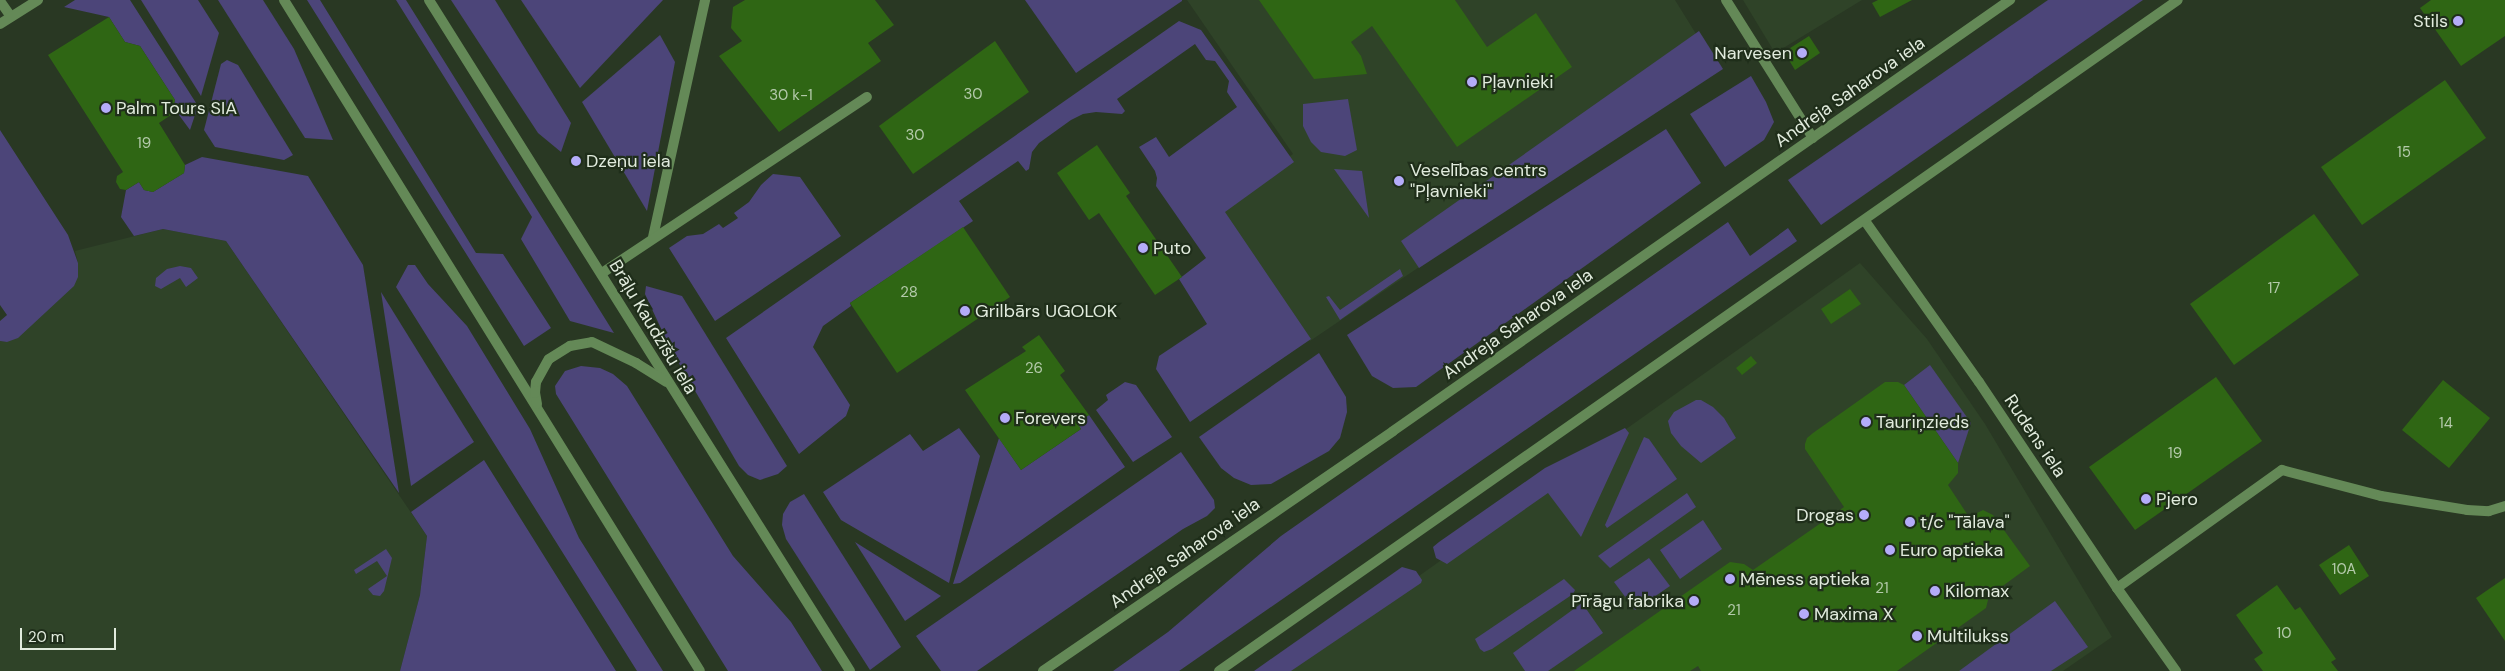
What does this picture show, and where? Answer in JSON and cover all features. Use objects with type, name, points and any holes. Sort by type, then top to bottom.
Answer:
[{"type":"street","points":[[0,24],[38,0]]},
{"type":"street","points":[[284,0],[700,671]]},
{"type":"street","name":"Brāļu Kaudzīšu iela","points":[[429,0],[850,671]]},
{"type":"street","points":[[653,237],[705,0]]},
{"type":"street","points":[[1726,0],[1812,138]]},
{"type":"street","name":"Andreja Saharova iela","points":[[1043,671],[2010,0]]},
{"type":"street","points":[[1218,671],[1865,221],[2178,0]]},
{"type":"street","points":[[0,1],[10,17]]},
{"type":"street","points":[[602,273],[653,237],[867,97]]},
{"type":"street","name":"Rudens iela","points":[[1865,221],[1984,389],[2117,588],[2176,671]]},
{"type":"street","points":[[539,411],[535,393],[536,382],[548,359],[570,346],[592,342],[600,345],[636,363],[669,384]]},
{"type":"street","points":[[2117,588],[2282,470],[2381,496],[2467,510],[2489,511],[2505,506]]},
{"type":"shaded area","points":[[75,0],[130,0],[198,106],[190,130],[173,107],[175,100],[140,46],[125,42],[109,17],[64,7]]},
{"type":"shaded area","points":[[141,0],[198,0],[219,33],[201,96]]},
{"type":"shaded area","points":[[218,0],[263,0],[294,49],[333,140],[305,138]]},
{"type":"shaded area","points":[[307,0],[320,0],[476,253],[503,254],[551,328],[524,346]]},
{"type":"shaded area","points":[[396,0],[406,0],[614,333],[570,321],[521,239],[532,217]]},
{"type":"shaded area","points":[[451,0],[495,0],[571,123],[561,152],[538,133]]},
{"type":"shaded area","points":[[521,0],[663,0],[580,88]]},
{"type":"shaded area","points":[[1025,0],[1182,0],[1182,1],[1076,73]]},
{"type":"shaded area","name":"Veselības centrs \"Pļavnieki\"","points":[[1187,0],[1675,0],[1716,66],[1310,341],[1214,208],[1293,154]]},
{"type":"shaded area","points":[[1743,0],[1862,0],[1775,53]]},
{"type":"shaded area","points":[[2048,0],[2143,0],[1821,225],[1788,180]]},
{"type":"shaded area","points":[[1179,21],[1201,30],[1294,162],[1225,212],[1311,339],[1190,422],[1156,369],[1159,356],[1207,324],[1179,279],[1206,258],[1156,186],[1157,178],[1155,171],[1139,147],[1156,137],[1169,157],[1237,107],[1227,92],[1229,81],[1215,61],[1206,60],[1195,44],[1117,99],[1125,111],[1122,114],[1096,112],[1083,114],[1071,120],[1039,143],[1032,152],[1029,169],[1026,171],[1018,161],[959,201],[973,221],[850,303],[851,306],[823,326],[813,347],[850,405],[846,416],[799,454],[726,338]]},
{"type":"shaded area","points":[[1699,31],[1723,69],[1419,268],[1401,241]]},
{"type":"shaded area","points":[[660,35],[675,62],[647,211],[582,102]]},
{"type":"shaded area","points":[[227,60],[238,65],[293,155],[284,160],[215,147],[204,130],[221,64]]},
{"type":"shaded area","points":[[1751,76],[1766,102],[1774,122],[1764,140],[1725,167],[1690,114]]},
{"type":"shaded area","points":[[1348,99],[1357,150],[1345,156],[1321,152],[1311,142],[1303,126],[1303,104]]},
{"type":"shaded area","points":[[1666,129],[1701,183],[1416,387],[1393,388],[1372,376],[1347,335]]},
{"type":"shaded area","points":[[0,130],[68,235],[78,263],[78,277],[74,286],[18,338],[7,342],[0,341],[0,321],[7,315],[0,305]]},
{"type":"shaded area","points":[[202,157],[308,176],[363,265],[399,493],[226,241],[163,229],[134,236],[121,217],[126,190],[139,182],[144,190],[153,192],[184,173],[185,165]]},
{"type":"shaded area","points":[[1334,169],[1362,171],[1369,218]]},
{"type":"shaded area","points":[[773,174],[800,177],[841,236],[715,321],[669,248],[687,236],[703,234],[719,224],[723,228],[738,218],[734,213],[749,202],[761,185]]},
{"type":"shaded area","points":[[1728,222],[1750,256],[1788,228],[1797,241],[1179,671],[1113,671],[1168,632],[1281,536]]},
{"type":"shaded area","points":[[163,229],[226,241],[427,536],[420,595],[400,671],[0,671],[0,341],[7,342],[78,263],[75,251]]},
{"type":"shaded area","points":[[1860,263],[1927,339],[1985,424],[2112,637],[2063,671],[1285,671]]},
{"type":"shaded area","points":[[408,265],[415,265],[428,284],[467,326],[530,429],[579,538],[663,671],[637,671],[396,287]]},
{"type":"shaded area","points":[[180,266],[191,268],[198,278],[186,287],[180,278],[161,289],[155,286],[156,278],[167,269]]},
{"type":"shaded area","points":[[1400,269],[1403,276],[1340,320],[1326,297],[1329,296],[1340,310]]},
{"type":"shaded area","points":[[646,286],[682,296],[787,466],[778,474],[760,480],[748,475],[739,466],[670,348],[645,294]]},
{"type":"shaded area","points":[[381,292],[474,442],[411,486]]},
{"type":"shaded area","points":[[1319,353],[1346,397],[1347,412],[1340,438],[1329,451],[1271,484],[1251,485],[1234,478],[1221,468],[1199,437]]},
{"type":"shaded area","points":[[1930,365],[1971,423],[1958,463],[1904,385]]},
{"type":"shaded area","points":[[581,366],[600,368],[613,374],[627,386],[733,556],[791,622],[822,671],[728,671],[556,394],[555,386],[565,371]]},
{"type":"shaded area","points":[[1125,382],[1136,385],[1172,437],[1133,462],[1096,410],[1108,400],[1106,395]]},
{"type":"shaded area","points":[[1696,400],[1701,400],[1713,407],[1724,418],[1736,438],[1701,463],[1681,446],[1671,433],[1668,421],[1674,412]]},
{"type":"shaded area","points":[[1089,415],[1125,467],[960,583],[953,584],[999,438],[1021,470],[1081,429],[1077,423]]},
{"type":"shaded area","points":[[959,428],[980,456],[949,583],[841,520],[823,492],[910,434],[923,451]]},
{"type":"shaded area","points":[[1625,428],[1629,433],[1581,537],[1548,493],[1447,564],[1436,558],[1433,547],[1439,542],[1545,468]]},
{"type":"shaded area","points":[[1644,437],[1649,439],[1677,479],[1607,528],[1605,525]]},
{"type":"shaded area","points":[[1181,452],[1214,500],[1215,508],[1207,516],[1183,529],[977,671],[941,671],[916,636]]},
{"type":"shaded area","points":[[484,460],[616,671],[400,671],[420,595],[427,536],[411,512]]},
{"type":"shaded area","points":[[1687,493],[1696,507],[1610,568],[1598,556]]},
{"type":"shaded area","points":[[804,494],[901,647],[870,670],[786,539],[782,525],[783,514],[790,502]]},
{"type":"shaded area","points":[[1703,520],[1722,549],[1680,579],[1660,550]]},
{"type":"shaded area","points":[[855,542],[941,596],[905,621]]},
{"type":"shaded area","points":[[386,549],[392,558],[384,591],[380,596],[373,595],[368,589],[387,576],[377,561],[356,574],[354,570]]},
{"type":"shaded area","points":[[1649,558],[1670,586],[1635,610],[1614,582]]},
{"type":"shaded area","points":[[1402,567],[1416,571],[1422,580],[1421,583],[1291,671],[1254,671]]},
{"type":"shaded area","points":[[1564,579],[1575,590],[1573,594],[1492,649],[1484,652],[1480,649],[1475,639]]},
{"type":"shaded area","points":[[2055,601],[2088,647],[2051,671],[1959,671]]},
{"type":"shaded area","points":[[1582,603],[1603,633],[1548,671],[1525,671],[1513,653]]},
{"type":"building","points":[[745,0],[875,0],[894,25],[868,43],[881,61],[779,132],[719,56],[742,41],[731,28],[733,7]]},
{"type":"building","points":[[1259,0],[1455,0],[1487,47],[1536,13],[1572,67],[1457,147],[1372,26],[1351,42],[1361,56],[1367,74],[1314,79]]},
{"type":"building","points":[[1878,0],[1912,0],[1880,17],[1872,3]]},
{"type":"building","points":[[2431,0],[2505,0],[2505,36],[2461,66],[2420,8]]},
{"type":"building","points":[[109,17],[125,42],[140,46],[175,100],[171,115],[159,123],[185,165],[184,173],[153,192],[144,190],[139,182],[126,190],[120,189],[116,182],[117,176],[123,172],[48,55]]},
{"type":"building","name":"Narvesen","points":[[1809,36],[1820,53],[1795,70],[1784,52]]},
{"type":"building","points":[[995,41],[1029,92],[913,174],[879,126]]},
{"type":"building","points":[[2445,80],[2486,138],[2362,225],[2321,167]]},
{"type":"building","name":"Puto","points":[[1097,145],[1130,193],[1126,196],[1182,277],[1155,295],[1099,213],[1089,220],[1057,173]]},
{"type":"building","points":[[2314,214],[2359,275],[2234,365],[2190,304]]},
{"type":"building","points":[[963,227],[1010,297],[897,373],[850,303]]},
{"type":"building","points":[[1850,289],[1861,304],[1831,324],[1821,309]]},
{"type":"building","points":[[1039,335],[1065,371],[1060,375],[1089,415],[1077,423],[1081,429],[1021,470],[965,390],[1026,351],[1022,347]]},
{"type":"building","points":[[1751,356],[1757,363],[1742,375],[1736,368]]},
{"type":"building","points":[[2216,377],[2262,441],[2135,530],[2089,467]]},
{"type":"building","points":[[2443,380],[2490,418],[2449,468],[2402,430]]},
{"type":"building","name":"t/c \"Tālava\"","points":[[1885,382],[1898,382],[1904,385],[1958,463],[1958,473],[1948,485],[1969,517],[1983,510],[1993,515],[2030,566],[1989,596],[1986,608],[1897,671],[1701,671],[1698,666],[1690,671],[1574,671],[1730,562],[1744,564],[1753,570],[1844,507],[1805,449],[1805,444],[1807,438],[1813,433]]},
{"type":"building","points":[[2349,545],[2369,576],[2340,595],[2319,565]]},
{"type":"building","points":[[2505,578],[2505,641],[2476,598]]},
{"type":"building","points":[[2277,585],[2295,610],[2300,607],[2336,659],[2331,662],[2338,671],[2263,671],[2254,659],[2263,653],[2236,615]]},
{"type":"place","name":"Stils","points":[[2458,21]]},
{"type":"place","name":"Narvesen","points":[[1802,53]]},
{"type":"place","name":"Pļavnieki","points":[[1472,82]]},
{"type":"place","name":"Palm Tours SIA","points":[[106,108]]},
{"type":"place","name":"Dzeņu iela","points":[[576,161]]},
{"type":"place","name":"Veselības centrs \"Pļavnieki\"","points":[[1399,181]]},
{"type":"place","name":"Puto","points":[[1143,248]]},
{"type":"place","name":"Grilbārs UGOLOK","points":[[965,311]]},
{"type":"place","name":"Forevers","points":[[1005,418]]},
{"type":"place","name":"Tauriņzieds","points":[[1866,422]]},
{"type":"place","name":"Pjero","points":[[2146,499]]},
{"type":"place","name":"Drogas","points":[[1864,515]]},
{"type":"place","name":"t/c \"Tālava\"","points":[[1910,522]]},
{"type":"place","name":"Euro aptieka","points":[[1890,550]]},
{"type":"place","name":"Mēness aptieka","points":[[1730,579]]},
{"type":"place","name":"Kilomax","points":[[1935,591]]},
{"type":"place","name":"Pīrāgu fabrika","points":[[1694,601]]},
{"type":"place","name":"Maxima X","points":[[1804,614]]},
{"type":"place","name":"Multilukss","points":[[1917,636]]}]
